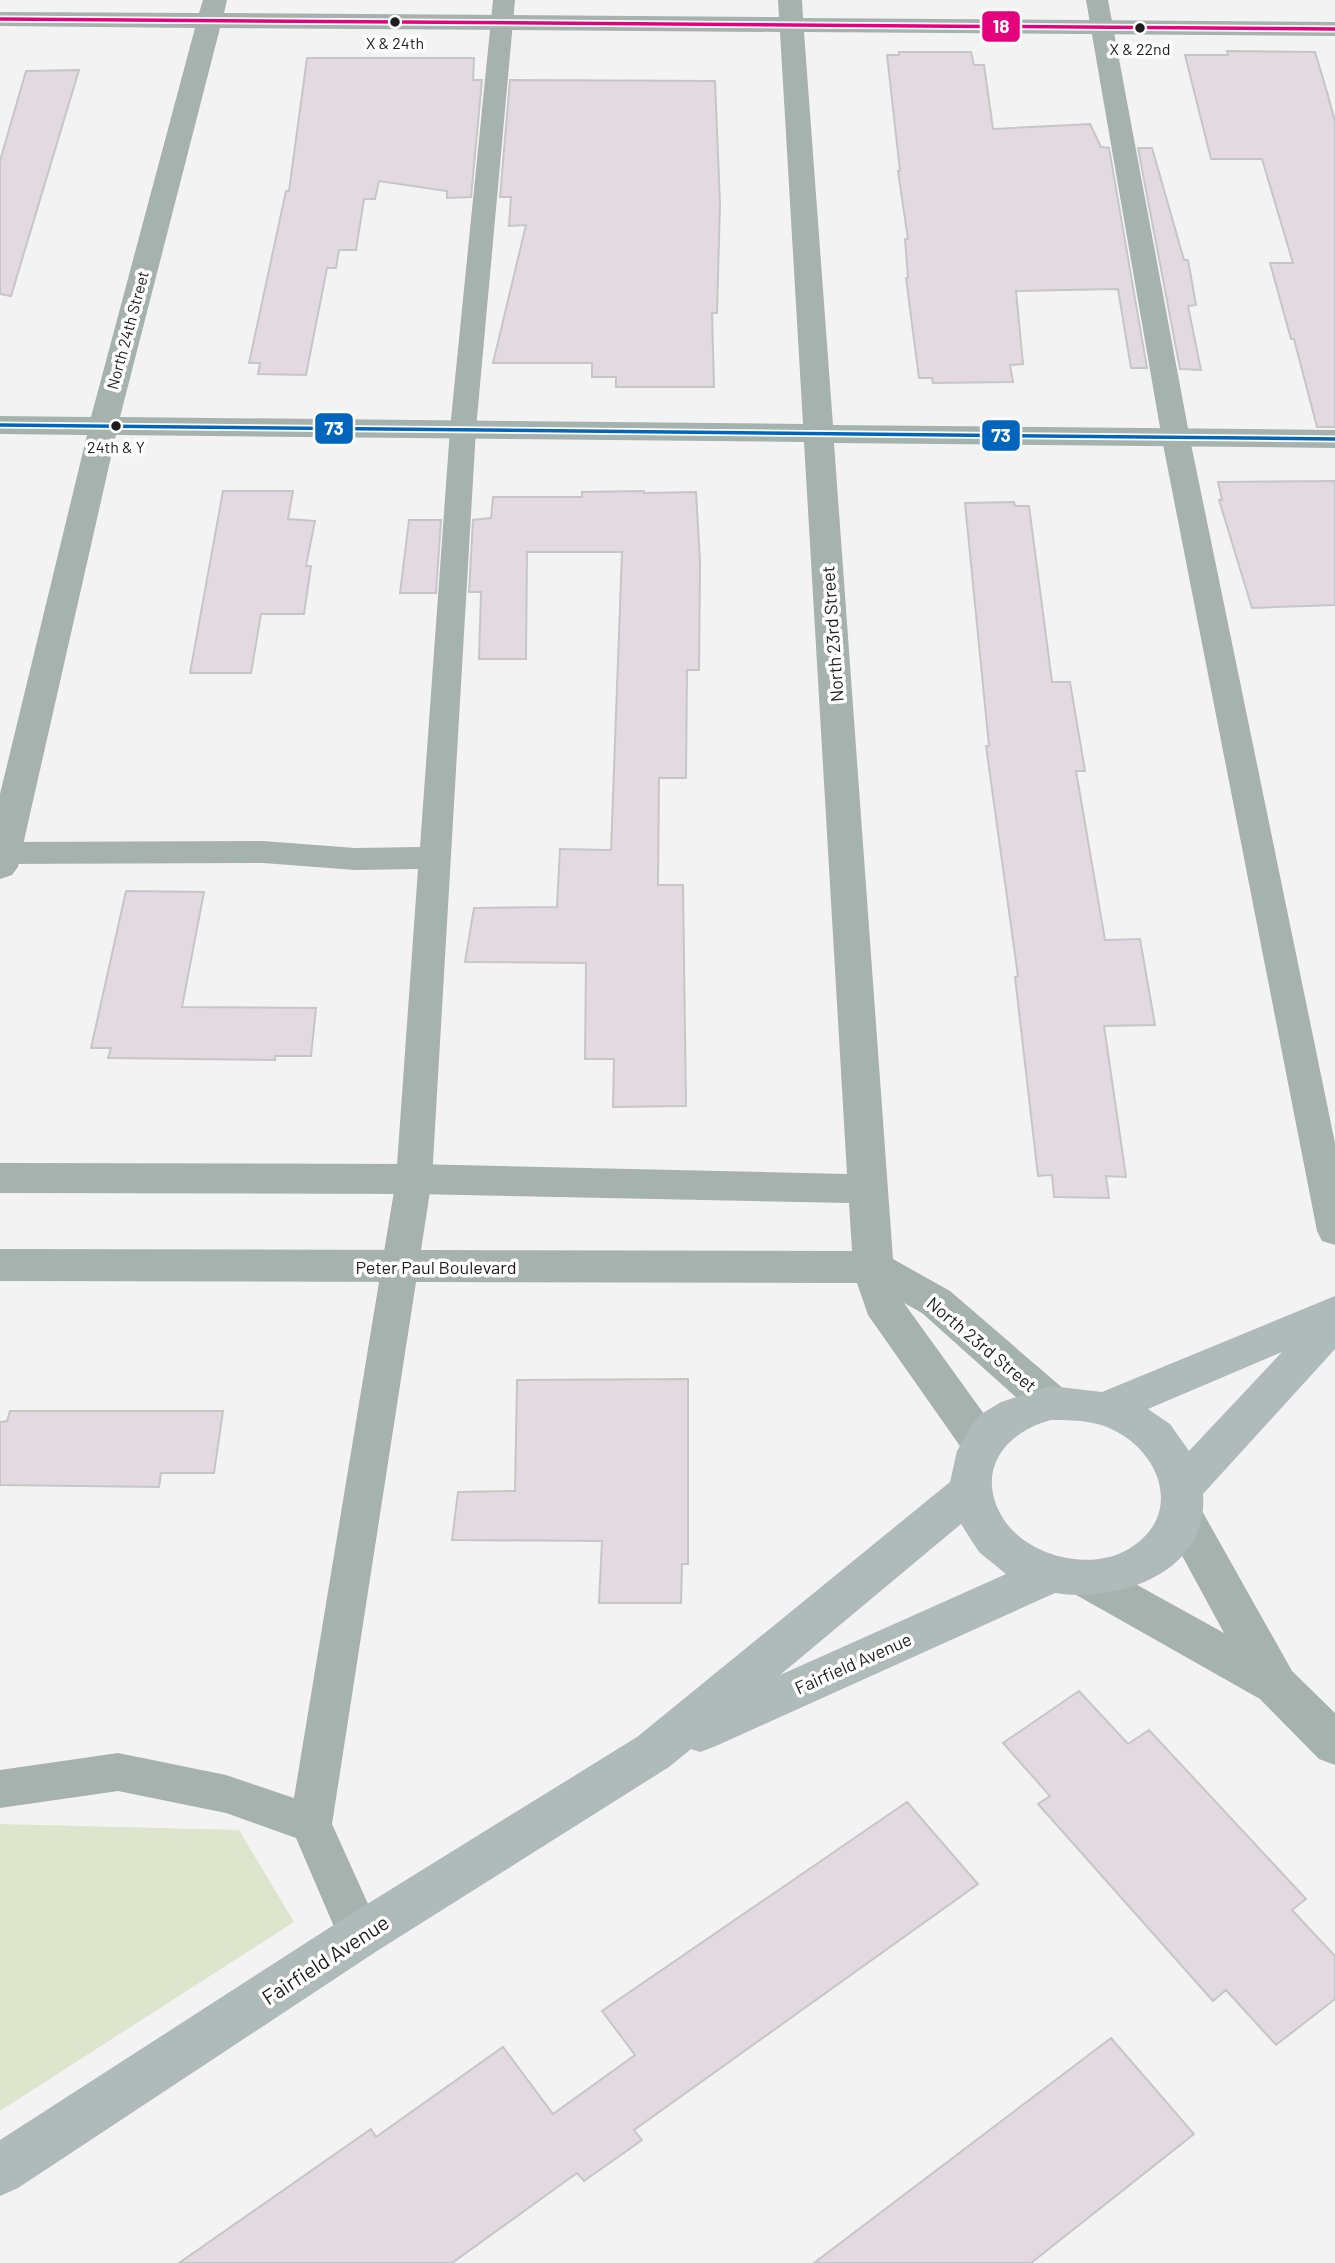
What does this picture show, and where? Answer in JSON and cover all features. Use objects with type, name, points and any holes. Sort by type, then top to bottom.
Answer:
[{"type":"main road","points":[[1107,1409],[1335,1311]]},
{"type":"main road","name":"Fairfield Avenue","points":[[653,1752],[1069,1576],[1120,1575],[1149,1561],[1171,1541],[1183,1501],[1335,1322]]},
{"type":"main road","points":[[1069,1576],[1019,1560],[994,1539],[978,1516],[971,1491],[972,1467],[982,1444],[999,1424],[1022,1410],[1051,1404],[1078,1403],[1107,1409],[1132,1420],[1155,1436],[1174,1460],[1183,1501]]},
{"type":"main road","name":"Fairfield Avenue","points":[[0,2170],[360,1935],[653,1752],[971,1491]]},
{"type":"street","points":[[0,19],[212,10],[790,13],[1104,27],[1335,29]]},
{"type":"street","name":"North 24th Street","points":[[1,858],[103,425],[212,10]]},
{"type":"street","name":"North 23rd Street","points":[[790,13],[873,1268],[882,1304],[982,1444]]},
{"type":"street","points":[[0,425],[1335,439]]},
{"type":"street","points":[[0,1178],[414,1179],[867,1189]]},
{"type":"street","name":"Peter Paul Boulevard","points":[[0,1265],[873,1268]]},
{"type":"street","name":"North 23rd Street","points":[[873,1268],[936,1302],[1051,1404]]},
{"type":"street","points":[[1183,1501],[1276,1685]]},
{"type":"street","points":[[1069,1576],[1276,1685],[1335,1744]]},
{"type":"lane","points":[[1097,0],[1104,27],[1175,439],[1335,1231]]},
{"type":"lane","points":[[360,1935],[311,1824],[414,1179],[463,429],[503,12]]},
{"type":"lane","points":[[1,858],[263,852],[355,859],[435,858]]},
{"type":"lane","points":[[0,1788],[118,1772],[226,1794],[311,1824]]},
{"type":"green space","points":[[0,1824],[239,1830],[294,1922],[0,2111]]},
{"type":"building","points":[[1227,51],[1315,52],[1327,92],[1335,122],[1335,427],[1317,427],[1294,339],[1291,339],[1270,263],[1293,263],[1262,159],[1211,159],[1185,55],[1228,55]]},
{"type":"building","points":[[899,52],[971,52],[974,65],[984,65],[993,129],[1090,124],[1101,147],[1109,148],[1147,368],[1131,368],[1118,289],[1016,291],[1023,364],[1010,365],[1013,382],[933,383],[932,378],[919,378],[906,278],[905,239],[908,239],[898,171],[887,55],[899,55]]},
{"type":"building","points":[[307,58],[474,58],[473,80],[482,80],[471,197],[447,198],[447,191],[379,181],[375,199],[364,199],[356,250],[339,250],[336,268],[327,268],[306,375],[258,374],[260,363],[249,363],[286,191],[289,191]]},
{"type":"building","points":[[79,70],[11,296],[0,294],[0,161],[26,71]]},
{"type":"building","points":[[510,80],[715,81],[720,203],[717,313],[712,313],[714,387],[616,387],[616,377],[592,377],[592,363],[493,363],[526,225],[509,226],[511,197],[500,197]]},
{"type":"building","points":[[1138,148],[1152,148],[1184,260],[1188,260],[1196,305],[1188,306],[1201,370],[1180,369]]},
{"type":"building","points":[[1335,481],[1335,605],[1252,608],[1219,500],[1222,500],[1218,482]]},
{"type":"building","points":[[223,491],[293,491],[288,519],[315,521],[306,566],[311,566],[304,614],[261,614],[251,673],[190,673]]},
{"type":"building","points":[[582,492],[696,492],[700,562],[699,670],[687,670],[686,778],[659,778],[658,885],[683,885],[686,1106],[613,1107],[614,1059],[585,1059],[586,963],[465,962],[474,908],[557,907],[560,849],[611,850],[622,552],[527,552],[526,659],[479,659],[481,592],[469,592],[473,520],[491,518],[493,497],[582,497]]},
{"type":"building","points":[[1014,502],[1015,506],[1029,506],[1052,682],[1070,682],[1085,771],[1076,771],[1105,940],[1140,939],[1155,1025],[1104,1026],[1126,1177],[1106,1176],[1109,1198],[1054,1197],[1052,1175],[1038,1176],[1015,977],[1018,976],[986,746],[989,746],[965,503]]},
{"type":"building","points":[[409,520],[441,520],[436,593],[400,593]]},
{"type":"building","points":[[126,891],[204,892],[182,1007],[316,1008],[311,1056],[275,1056],[275,1060],[108,1058],[111,1048],[91,1048]]},
{"type":"building","points":[[688,1379],[688,1564],[682,1564],[681,1603],[599,1603],[602,1541],[452,1540],[458,1492],[515,1491],[517,1380]]},
{"type":"building","points":[[10,1411],[223,1411],[214,1473],[161,1473],[159,1487],[0,1485],[0,1422],[7,1421]]},
{"type":"building","points":[[1079,1691],[1128,1744],[1149,1730],[1306,1899],[1292,1910],[1335,1956],[1335,1999],[1276,2045],[1226,1990],[1213,2001],[1038,1804],[1050,1796],[1003,1743]]},
{"type":"building","points":[[907,1802],[978,1884],[634,2130],[642,2140],[584,2181],[577,2173],[452,2263],[179,2263],[371,2129],[376,2137],[503,2047],[553,2114],[635,2055],[602,2011]]},
{"type":"building","points":[[1111,2038],[1194,2134],[1031,2263],[814,2263]]},
{"type":"transit line","name":"18","points":[[0,19],[1335,29]]},
{"type":"transit line","name":"73","points":[[0,425],[1335,439]]},
{"type":"place","name":"X & 24th","points":[[395,22]]},
{"type":"place","name":"X & 22nd","points":[[1140,28]]},
{"type":"place","name":"24th & Y","points":[[116,426]]}]
